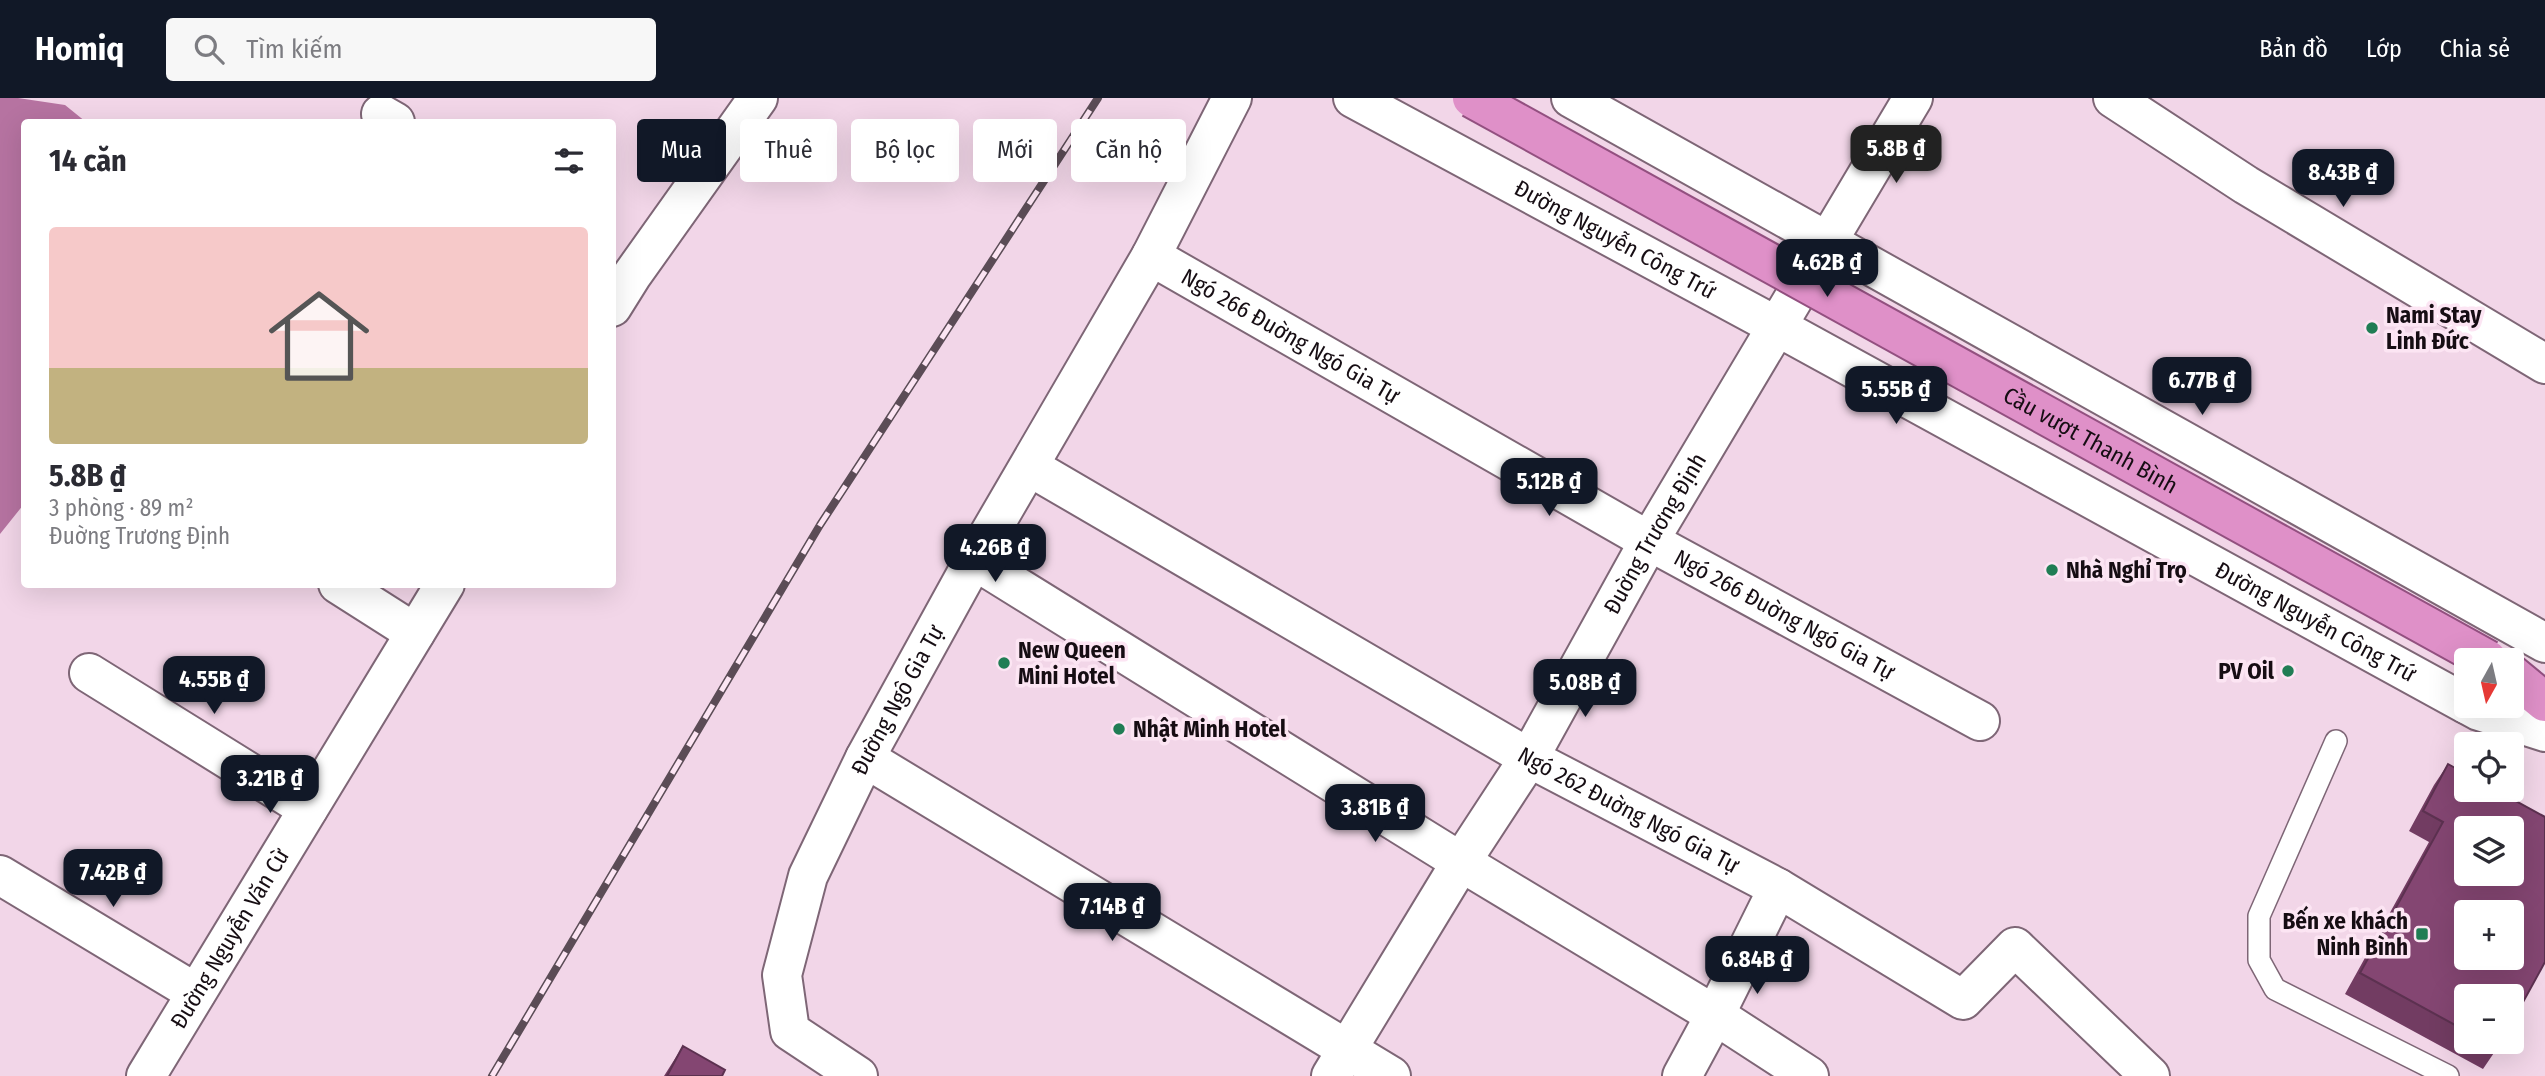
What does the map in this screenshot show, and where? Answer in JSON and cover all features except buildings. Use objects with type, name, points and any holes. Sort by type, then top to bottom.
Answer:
[{"type":"highway","name":"Cầu vượt Thanh Bình","points":[[1472,98],[2466,648]]},
{"type":"highway","points":[[2524,675],[2545,679]]},
{"type":"highway","points":[[2524,683],[2545,702]]},
{"type":"street","name":"Đường Ngô Gia Tự","points":[[858,1076],[790,1031],[782,975],[808,876],[865,758],[974,560],[1151,256],[1232,98]]},
{"type":"street","name":"Đường Nguyễn Công Trứ","points":[[1353,98],[1776,326],[2454,698]]},
{"type":"street","points":[[1571,98],[2545,643]]},
{"type":"street","name":"Đuờng Trương Định","points":[[1338,1063],[1529,758],[1649,541],[1913,98]]},
{"type":"street","points":[[2113,98],[2246,185],[2545,364]]},
{"type":"street","points":[[616,291],[622,268],[749,101]]},
{"type":"street","name":"Ngó 266 Đuờng Ngó Gia Tự","points":[[1151,256],[1649,541],[1980,721]]},
{"type":"street","name":"Ngó 262 Đuờng Ngó Gia Tự","points":[[1030,467],[1529,758],[1778,888],[1963,1000],[2015,947],[2150,1076]]},
{"type":"street","points":[[974,560],[1461,863],[1715,1015],[1809,1076]]},
{"type":"street","points":[[344,588],[415,633]]},
{"type":"street","name":"Đường Nguyễn Văn Cừ","points":[[146,1076],[442,588]]},
{"type":"street","points":[[89,673],[308,809]]},
{"type":"street","name":"Đường Nguyễn Công Trứ","points":[[2501,718],[2545,732]]},
{"type":"street","points":[[865,758],[1338,1063],[1391,1076]]},
{"type":"street","points":[[0,875],[196,993]]},
{"type":"street","points":[[1682,1076],[1778,888]]},
{"type":"lane","points":[[2336,741],[2259,916],[2259,960],[2276,989],[2448,1076]]},
{"type":"shaded area","points":[[0,98],[18,98],[65,105],[82,119],[21,119],[21,508],[0,534]]},
{"type":"railway","points":[[492,1076],[820,525],[1098,98]]},
{"type":"place","name":"Nami Stay Linh Đức","points":[[2372,328]]},
{"type":"place","name":"Nhà Nghỉ Trọ","points":[[2052,570]]},
{"type":"place","name":"New Queen Mini Hotel","points":[[1004,663]]},
{"type":"place","name":"PV Oil","points":[[2288,671]]},
{"type":"place","name":"Nhật Minh Hotel","points":[[1119,729]]},
{"type":"place","name":"Bến xe khách Ninh Bình","points":[[2422,934]]}]
